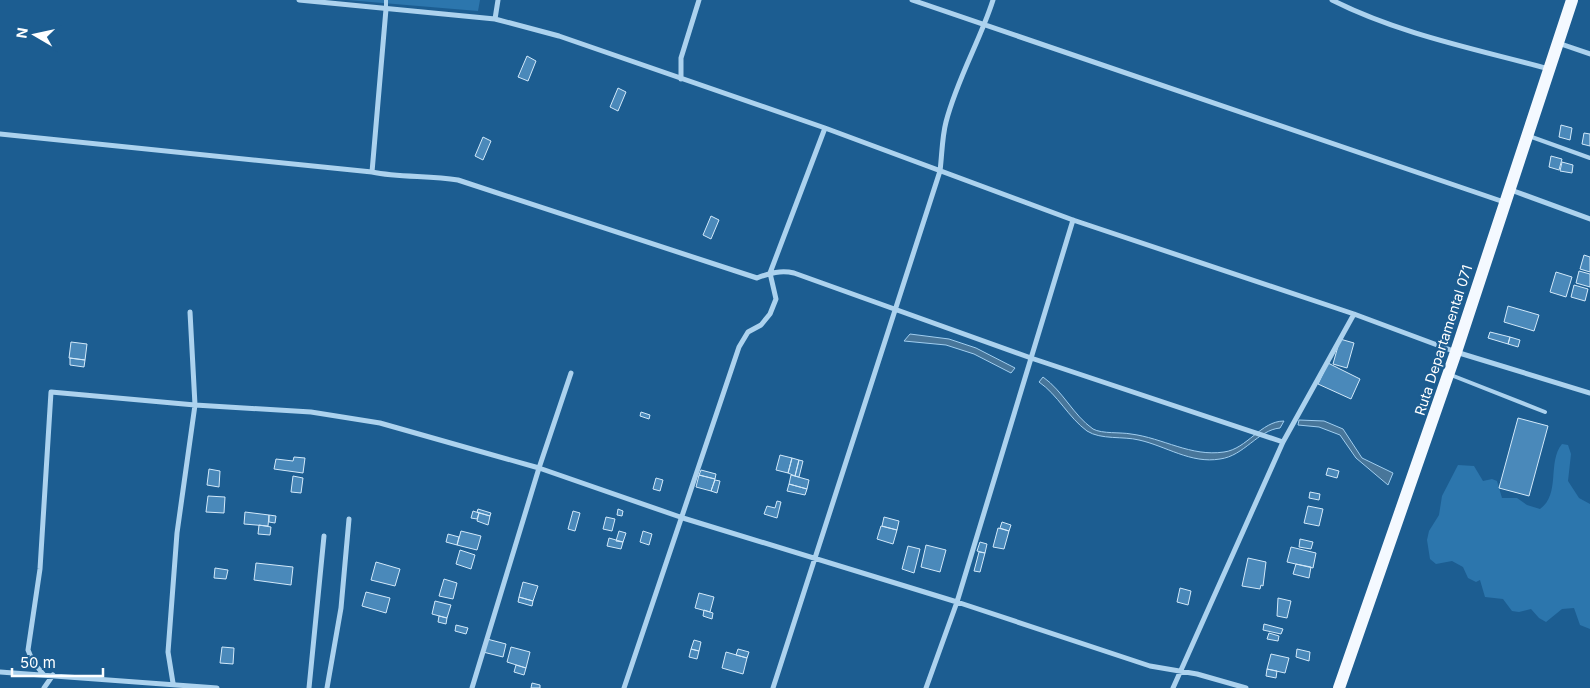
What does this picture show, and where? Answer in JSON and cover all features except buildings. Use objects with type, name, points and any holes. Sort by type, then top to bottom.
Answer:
[{"type":"main road","name":"Ruta Departamental 071","points":[[1339,688],[1449,374],[1508,189],[1572,0]]},
{"type":"street","points":[[299,0],[495,19],[559,36],[825,128],[1073,220],[1354,314],[1456,352],[1590,394]]},
{"type":"street","points":[[495,19],[498,0]]},
{"type":"street","points":[[681,79],[681,58],[699,0]]},
{"type":"street","points":[[912,0],[1504,202]]},
{"type":"street","points":[[773,688],[940,171],[945,124],[951,104],[973,46],[985,25],[993,0]]},
{"type":"street","points":[[1332,0],[1355,12],[1438,39],[1549,69]]},
{"type":"street","points":[[372,172],[386,9]]},
{"type":"street","points":[[1557,43],[1590,54]]},
{"type":"street","points":[[624,688],[683,518],[739,347],[748,332],[761,325],[770,314],[776,299],[770,273],[825,128]]},
{"type":"street","points":[[0,134],[372,172],[394,177],[418,176],[458,180],[607,227],[742,274],[757,278],[770,273],[785,271],[794,273],[1031,358],[1283,442]]},
{"type":"street","points":[[1508,189],[1590,219]]},
{"type":"street","points":[[926,688],[957,602],[1073,220]]},
{"type":"street","points":[[173,683],[168,652],[177,533],[195,405],[190,312]]},
{"type":"street","points":[[1173,688],[1283,442],[1354,314]]},
{"type":"street","points":[[472,688],[538,468],[571,373]]},
{"type":"street","points":[[44,674],[33,662],[28,650],[40,568],[51,392],[195,405],[311,412],[380,422],[538,468],[683,518],[957,602],[1096,650],[1150,666],[1197,674],[1246,688]]},
{"type":"street","points":[[327,688],[341,608],[349,518]]},
{"type":"street","points":[[309,688],[324,536]]},
{"type":"street","points":[[0,672],[173,683],[217,688]]},
{"type":"street","points":[[44,688],[53,676]]},
{"type":"lane","points":[[386,0],[386,9]]},
{"type":"lane","points":[[1526,135],[1590,158]]},
{"type":"lane","points":[[1449,374],[1546,412]]},
{"type":"shaded area","points":[[347,0],[480,0],[478,11]]},
{"type":"shaded area","points":[[910,334],[949,339],[976,348],[1015,368],[1011,373],[974,354],[946,345],[904,341]]},
{"type":"shaded area","points":[[1043,377],[1093,429],[1101,432],[1143,436],[1189,450],[1212,453],[1232,450],[1268,425],[1284,421],[1280,428],[1265,433],[1229,457],[1209,460],[1199,459],[1139,440],[1099,436],[1087,431],[1052,393],[1039,382]]},
{"type":"shaded area","points":[[1299,420],[1324,421],[1343,429],[1362,458],[1393,473],[1388,485],[1356,458],[1340,435],[1319,427],[1298,425]]},
{"type":"shaded area","points":[[1562,444],[1568,445],[1571,454],[1568,481],[1579,498],[1590,504],[1590,629],[1580,625],[1574,608],[1562,609],[1546,622],[1539,618],[1531,609],[1519,612],[1512,611],[1503,599],[1485,597],[1480,580],[1476,582],[1468,578],[1463,567],[1452,561],[1436,564],[1430,559],[1427,540],[1429,531],[1439,515],[1442,496],[1458,465],[1474,466],[1483,481],[1492,479],[1497,481],[1502,498],[1517,498],[1527,505],[1540,509],[1550,495],[1555,460]]}]
